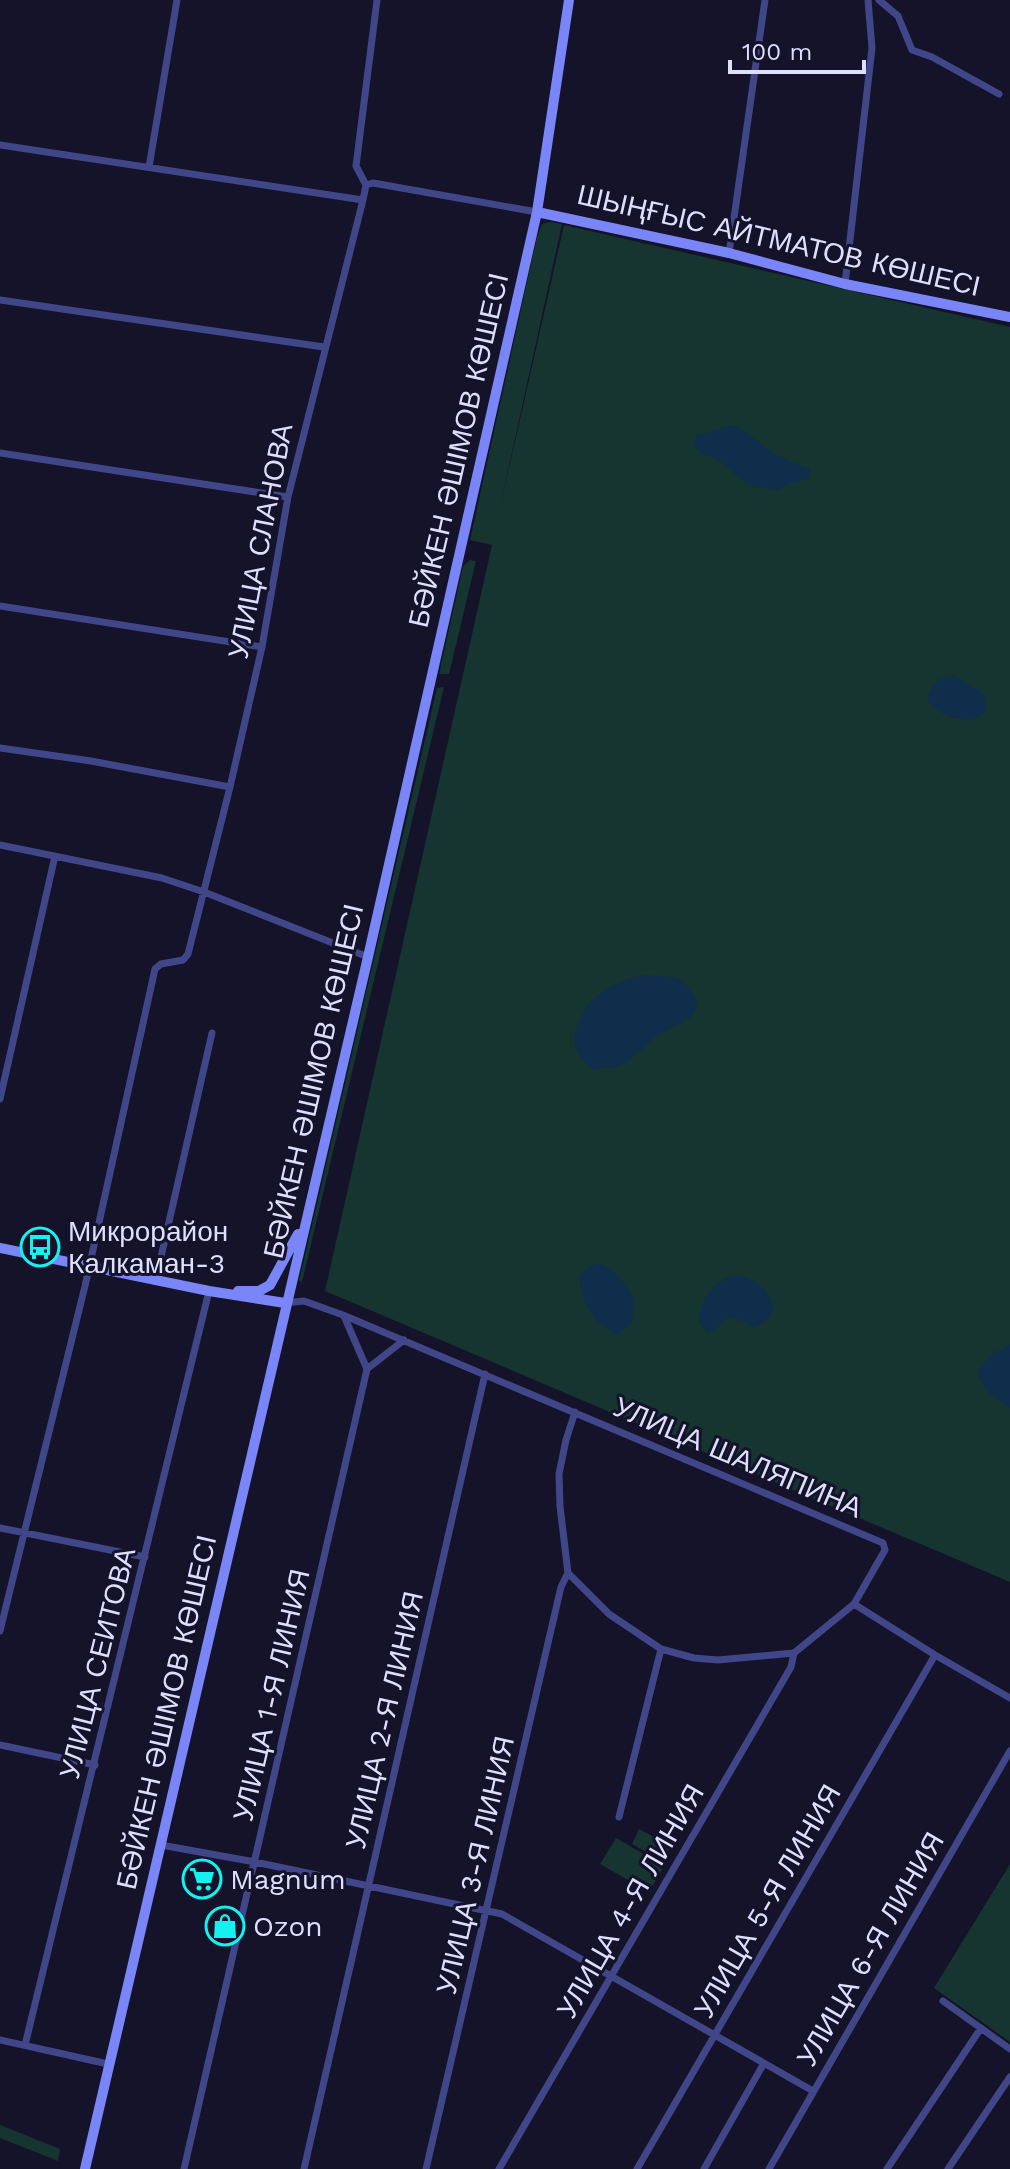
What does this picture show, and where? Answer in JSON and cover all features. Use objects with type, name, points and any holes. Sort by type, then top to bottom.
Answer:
[{"type":"main road","name":"БӘЙКЕН ӘШІМОВ КӨШЕСІ","points":[[85,2169],[368,957],[537,212],[569,0]]},
{"type":"main road","name":"ШЫҢҒЫС АЙТМАТОВ КӨШЕСІ","points":[[537,212],[558,214],[729,253],[845,284],[1010,317]]},
{"type":"main road","points":[[209,1291],[259,1291],[270,1285],[307,1218]]},
{"type":"main road","points":[[0,1248],[209,1291],[285,1303]]},
{"type":"street","points":[[149,167],[177,0]]},
{"type":"street","points":[[377,0],[356,166],[366,185],[373,183],[537,212]]},
{"type":"street","points":[[729,253],[765,0]]},
{"type":"street","points":[[845,284],[872,48],[868,0]]},
{"type":"street","points":[[879,0],[898,16],[912,50],[932,57],[999,94]]},
{"type":"street","points":[[0,145],[363,200]]},
{"type":"street","name":"УЛИЦА СЛАНОВА","points":[[89,1265],[155,969],[161,964],[183,960],[188,954],[204,892],[262,647],[288,497],[366,185]]},
{"type":"street","points":[[0,300],[324,347]]},
{"type":"street","points":[[0,453],[288,497]]},
{"type":"street","points":[[0,606],[262,647]]},
{"type":"street","points":[[0,748],[230,787]]},
{"type":"street","points":[[0,845],[162,878],[368,957]]},
{"type":"street","points":[[0,1099],[55,856]]},
{"type":"street","points":[[156,1279],[212,1033]]},
{"type":"street","points":[[0,1631],[89,1265]]},
{"type":"street","name":"УЛИЦА СЕИТОВА","points":[[25,2045],[209,1291]]},
{"type":"street","name":"УЛИЦА ШАЛЯПИНА","points":[[285,1303],[304,1301],[343,1315],[883,1543],[885,1550],[854,1604]]},
{"type":"street","points":[[343,1315],[367,1369],[404,1340]]},
{"type":"street","name":"УЛИЦА 1-Я ЛИНИЯ","points":[[184,2169],[367,1369]]},
{"type":"street","name":"УЛИЦА 2-Я ЛИНИЯ","points":[[304,2169],[485,1374]]},
{"type":"street","points":[[575,1412],[559,1474],[568,1573],[609,1614],[661,1649],[694,1658],[718,1660],[794,1653],[854,1604],[1010,1698]]},
{"type":"street","points":[[0,1528],[145,1557]]},
{"type":"street","name":"УЛИЦА 3-Я ЛИНИЯ","points":[[426,2169],[561,1587],[568,1573]]},
{"type":"street","points":[[619,1817],[661,1649]]},
{"type":"street","name":"УЛИЦА 4-Я ЛИНИЯ","points":[[499,2169],[791,1667],[794,1653]]},
{"type":"street","name":"УЛИЦА 5-Я ЛИНИЯ","points":[[637,2169],[935,1655]]},
{"type":"street","points":[[0,1745],[95,1765]]},
{"type":"street","name":"УЛИЦА 6-Я ЛИНИЯ","points":[[769,2169],[1010,1751]]},
{"type":"street","points":[[161,1845],[502,1914],[813,2091]]},
{"type":"street","points":[[943,2001],[1010,2049]]},
{"type":"street","points":[[887,2169],[981,2028]]},
{"type":"street","points":[[0,2040],[108,2064]]},
{"type":"street","points":[[704,2169],[764,2063]]},
{"type":"street","points":[[948,2169],[1010,2077]]},
{"type":"green space","points":[[542,224],[562,224],[499,512],[564,225],[1010,327],[1010,1582],[325,1291],[492,545],[470,540],[537,237]]},
{"type":"green space","points":[[470,560],[476,561],[449,674],[439,674],[463,566]]},
{"type":"green space","points":[[444,687],[302,1282],[299,1281],[437,688]]},
{"type":"green space","points":[[639,1829],[671,1846],[663,1861],[632,1844]]},
{"type":"green space","points":[[616,1838],[664,1866],[649,1892],[600,1864]]},
{"type":"green space","points":[[1010,1864],[1010,2042],[934,1988]]},
{"type":"green space","points":[[0,2125],[60,2149],[58,2161],[0,2138]]},
{"type":"water","points":[[732,425],[774,454],[810,470],[809,479],[787,484],[777,491],[746,483],[720,461],[697,450],[694,442],[696,436]]},
{"type":"water","points":[[955,676],[984,694],[987,708],[982,715],[966,720],[957,719],[940,712],[928,700],[937,682]]},
{"type":"water","points":[[642,975],[675,977],[684,982],[697,1000],[696,1009],[691,1017],[655,1037],[627,1062],[616,1067],[594,1069],[582,1060],[576,1048],[577,1025],[582,1014],[608,989]]},
{"type":"water","points":[[597,1264],[615,1272],[634,1299],[632,1322],[619,1334],[596,1320],[582,1295],[580,1277],[587,1267]]},
{"type":"water","points":[[736,1275],[764,1290],[773,1306],[771,1314],[753,1327],[737,1318],[728,1317],[708,1333],[700,1324],[704,1300],[721,1281]]},
{"type":"water","points":[[1010,1344],[1010,1408],[985,1388],[978,1371],[990,1356]]},
{"type":"place","name":"Микрорайон Калкаман-3","points":[[40,1247]]},
{"type":"place","name":"Magnum","points":[[202,1879]]},
{"type":"place","name":"Ozon","points":[[225,1926]]}]
